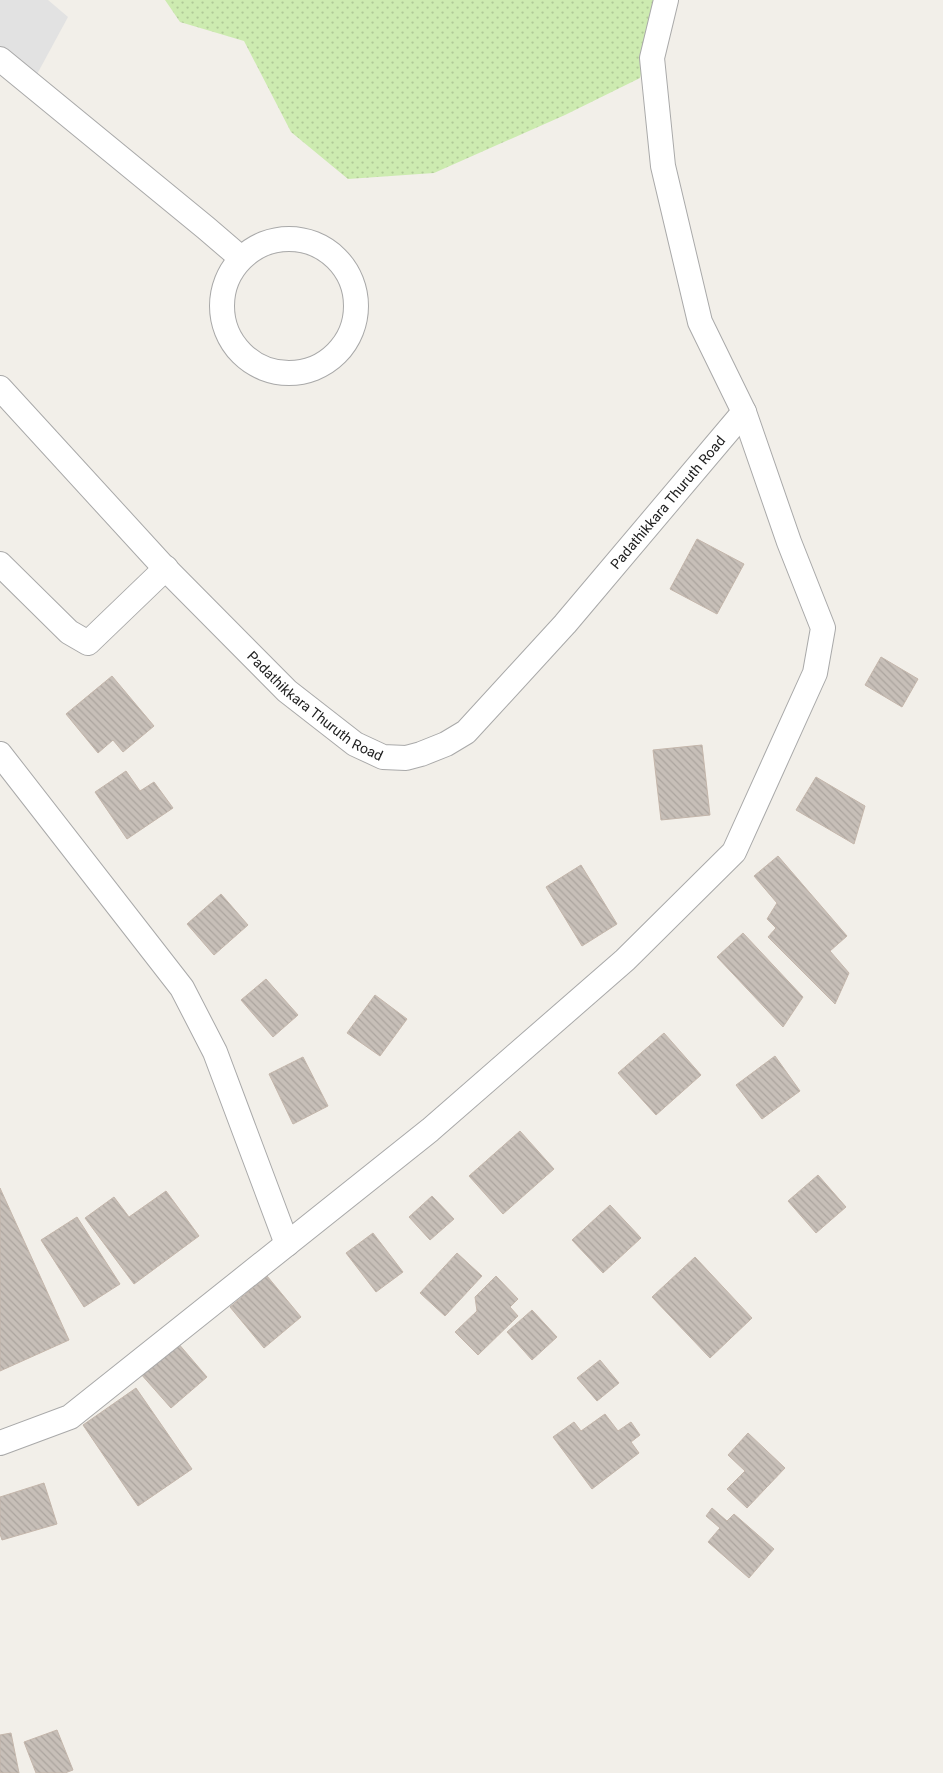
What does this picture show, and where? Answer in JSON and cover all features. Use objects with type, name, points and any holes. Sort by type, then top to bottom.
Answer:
[{"type":"street","points":[[0,1443],[70,1417],[430,1130],[625,960],[734,852],[815,673],[823,628],[744,412],[700,322],[663,166],[652,58],[666,0]]},
{"type":"street","points":[[0,59],[241,258]]},
{"type":"street","points":[[288,238],[314,243],[337,258],[352,281],[357,306],[352,333],[337,354],[315,369],[289,375],[263,370],[241,354],[226,332],[221,306],[226,280],[241,258],[262,243],[288,238]]},
{"type":"street","name":"Padathikkara Thuruth Road","points":[[0,388],[166,568],[287,692],[355,744],[383,757],[406,758],[446,744],[466,732],[565,624],[744,412]]},
{"type":"street","points":[[0,564],[69,632],[88,643],[166,568]]},
{"type":"street","points":[[0,754],[182,988],[215,1052],[287,1244]]},
{"type":"green space","points":[[165,0],[658,0],[640,78],[565,115],[434,173],[348,179],[291,132],[244,41],[180,22]]},
{"type":"shaded area","points":[[0,0],[48,0],[68,17],[36,76],[0,46]]},
{"type":"building","points":[[697,539],[744,564],[717,614],[670,589]]},
{"type":"building","points":[[881,657],[918,679],[902,707],[865,685]]},
{"type":"building","points":[[112,676],[154,726],[123,752],[113,740],[98,753],[66,714]]},
{"type":"building","points":[[702,745],[710,815],[661,820],[653,750]]},
{"type":"building","points":[[126,771],[140,791],[154,782],[173,808],[127,839],[95,792]]},
{"type":"building","points":[[816,777],[865,806],[854,844],[796,810]]},
{"type":"building","points":[[778,856],[847,936],[830,951],[849,973],[835,1004],[768,937],[776,928],[767,919],[777,903],[754,876]]},
{"type":"building","points":[[581,865],[617,924],[582,946],[546,887]]},
{"type":"building","points":[[221,894],[248,925],[214,955],[187,924]]},
{"type":"building","points":[[743,933],[803,997],[783,1027],[717,957]]},
{"type":"building","points":[[266,979],[298,1015],[273,1037],[241,1000]]},
{"type":"building","points":[[375,995],[407,1019],[380,1056],[347,1033]]},
{"type":"building","points":[[664,1033],[701,1075],[656,1115],[618,1073]]},
{"type":"building","points":[[775,1056],[800,1091],[762,1119],[736,1085]]},
{"type":"building","points":[[303,1057],[328,1106],[293,1124],[269,1074]]},
{"type":"building","points":[[520,1131],[554,1169],[503,1214],[469,1176]]},
{"type":"building","points":[[818,1175],[846,1207],[816,1233],[788,1201]]},
{"type":"building","points":[[0,1188],[69,1340],[0,1371]]},
{"type":"building","points":[[166,1191],[199,1236],[134,1284],[85,1218],[114,1197],[129,1217]]},
{"type":"building","points":[[432,1196],[454,1219],[430,1240],[409,1217]]},
{"type":"building","points":[[610,1205],[641,1238],[603,1273],[572,1240]]},
{"type":"building","points":[[77,1217],[120,1284],[84,1307],[41,1240]]},
{"type":"building","points":[[373,1233],[403,1272],[376,1292],[346,1253]]},
{"type":"building","points":[[457,1253],[482,1276],[445,1316],[420,1293]]},
{"type":"building","points":[[695,1257],[752,1318],[710,1358],[652,1297]]},
{"type":"building","points":[[267,1276],[301,1317],[264,1348],[230,1307]]},
{"type":"building","points":[[496,1276],[518,1299],[510,1307],[518,1316],[478,1355],[455,1332],[477,1311],[475,1297]]},
{"type":"building","points":[[532,1310],[557,1337],[532,1360],[507,1332]]},
{"type":"building","points":[[177,1342],[207,1377],[171,1408],[140,1373]]},
{"type":"building","points":[[600,1360],[619,1383],[597,1401],[577,1378]]},
{"type":"building","points":[[136,1388],[192,1469],[138,1506],[83,1425]]},
{"type":"building","points":[[605,1414],[618,1431],[631,1422],[640,1435],[631,1442],[639,1453],[592,1489],[553,1437],[574,1422],[581,1431]]},
{"type":"building","points":[[748,1433],[785,1468],[747,1508],[727,1489],[745,1471],[728,1455]]},
{"type":"building","points":[[44,1483],[57,1524],[2,1540],[0,1534],[0,1497]]},
{"type":"building","points":[[712,1508],[727,1521],[734,1514],[774,1549],[749,1578],[708,1542],[720,1528],[706,1516]]},
{"type":"building","points":[[57,1730],[73,1770],[65,1773],[36,1773],[24,1742]]},
{"type":"building","points":[[11,1733],[19,1773],[0,1773],[0,1735]]}]
